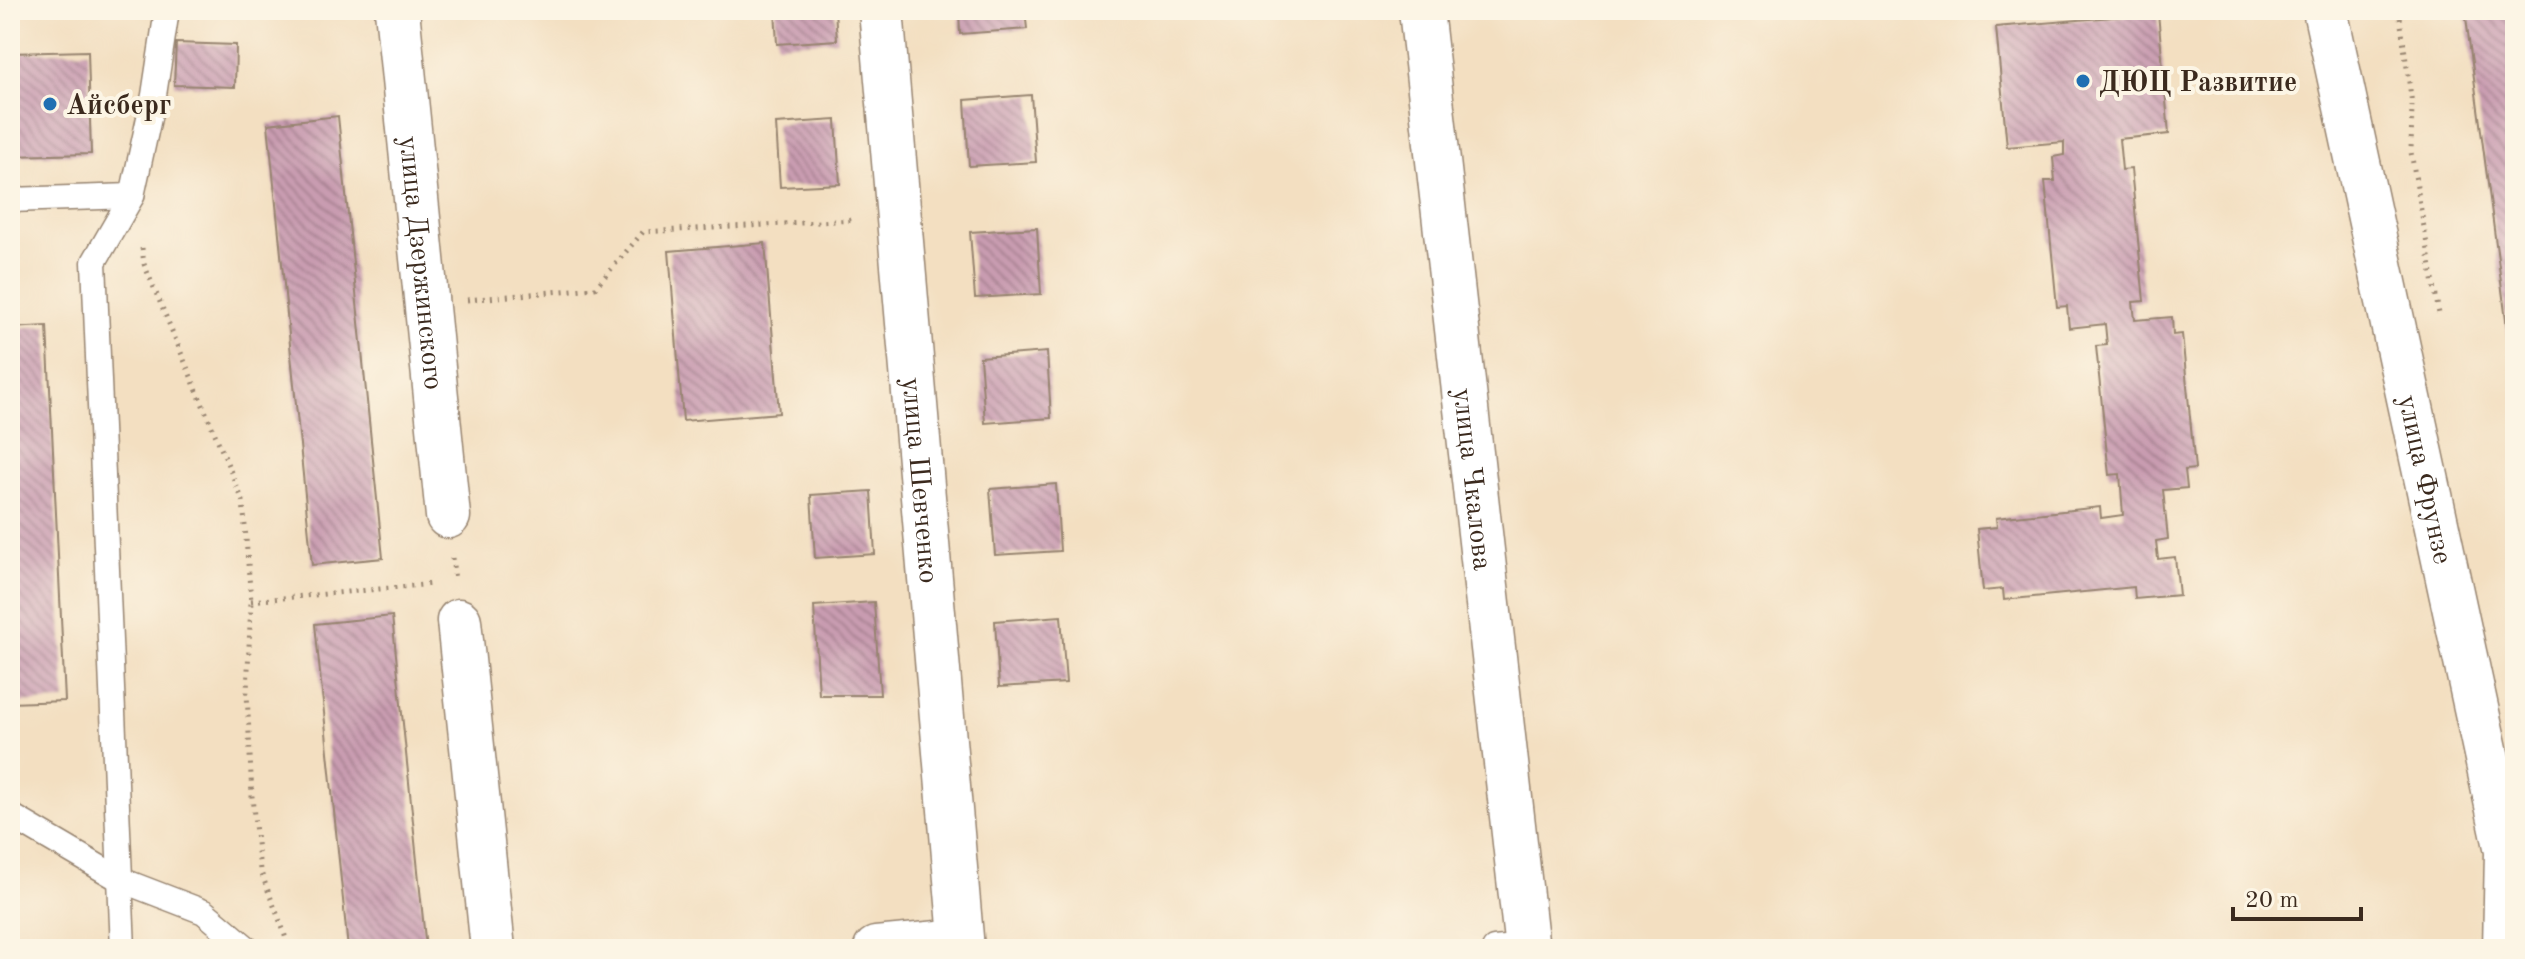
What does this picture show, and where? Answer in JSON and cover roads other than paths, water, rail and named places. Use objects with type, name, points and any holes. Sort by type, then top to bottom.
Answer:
[{"type":"street","name":"улица Дзержинского","points":[[397,10],[448,516]]},
{"type":"street","name":"улица Шевченко","points":[[881,10],[961,945]]},
{"type":"street","name":"улица Чкалова","points":[[1421,10],[1516,948]]},
{"type":"street","name":"улица Фрунзе","points":[[2325,10],[2511,850],[2505,949]]},
{"type":"street","points":[[457,601],[493,949]]},
{"type":"street","points":[[876,949],[961,945]]},
{"type":"lane","points":[[123,949],[94,262],[132,196],[154,95],[167,10]]},
{"type":"lane","points":[[10,200],[132,196]]},
{"type":"lane","points":[[10,815],[121,880],[204,912],[248,949]]},
{"type":"place","name":"ДЮЦ Развитие","points":[[2083,81]]},
{"type":"place","name":"Айсберг","points":[[50,104]]}]
